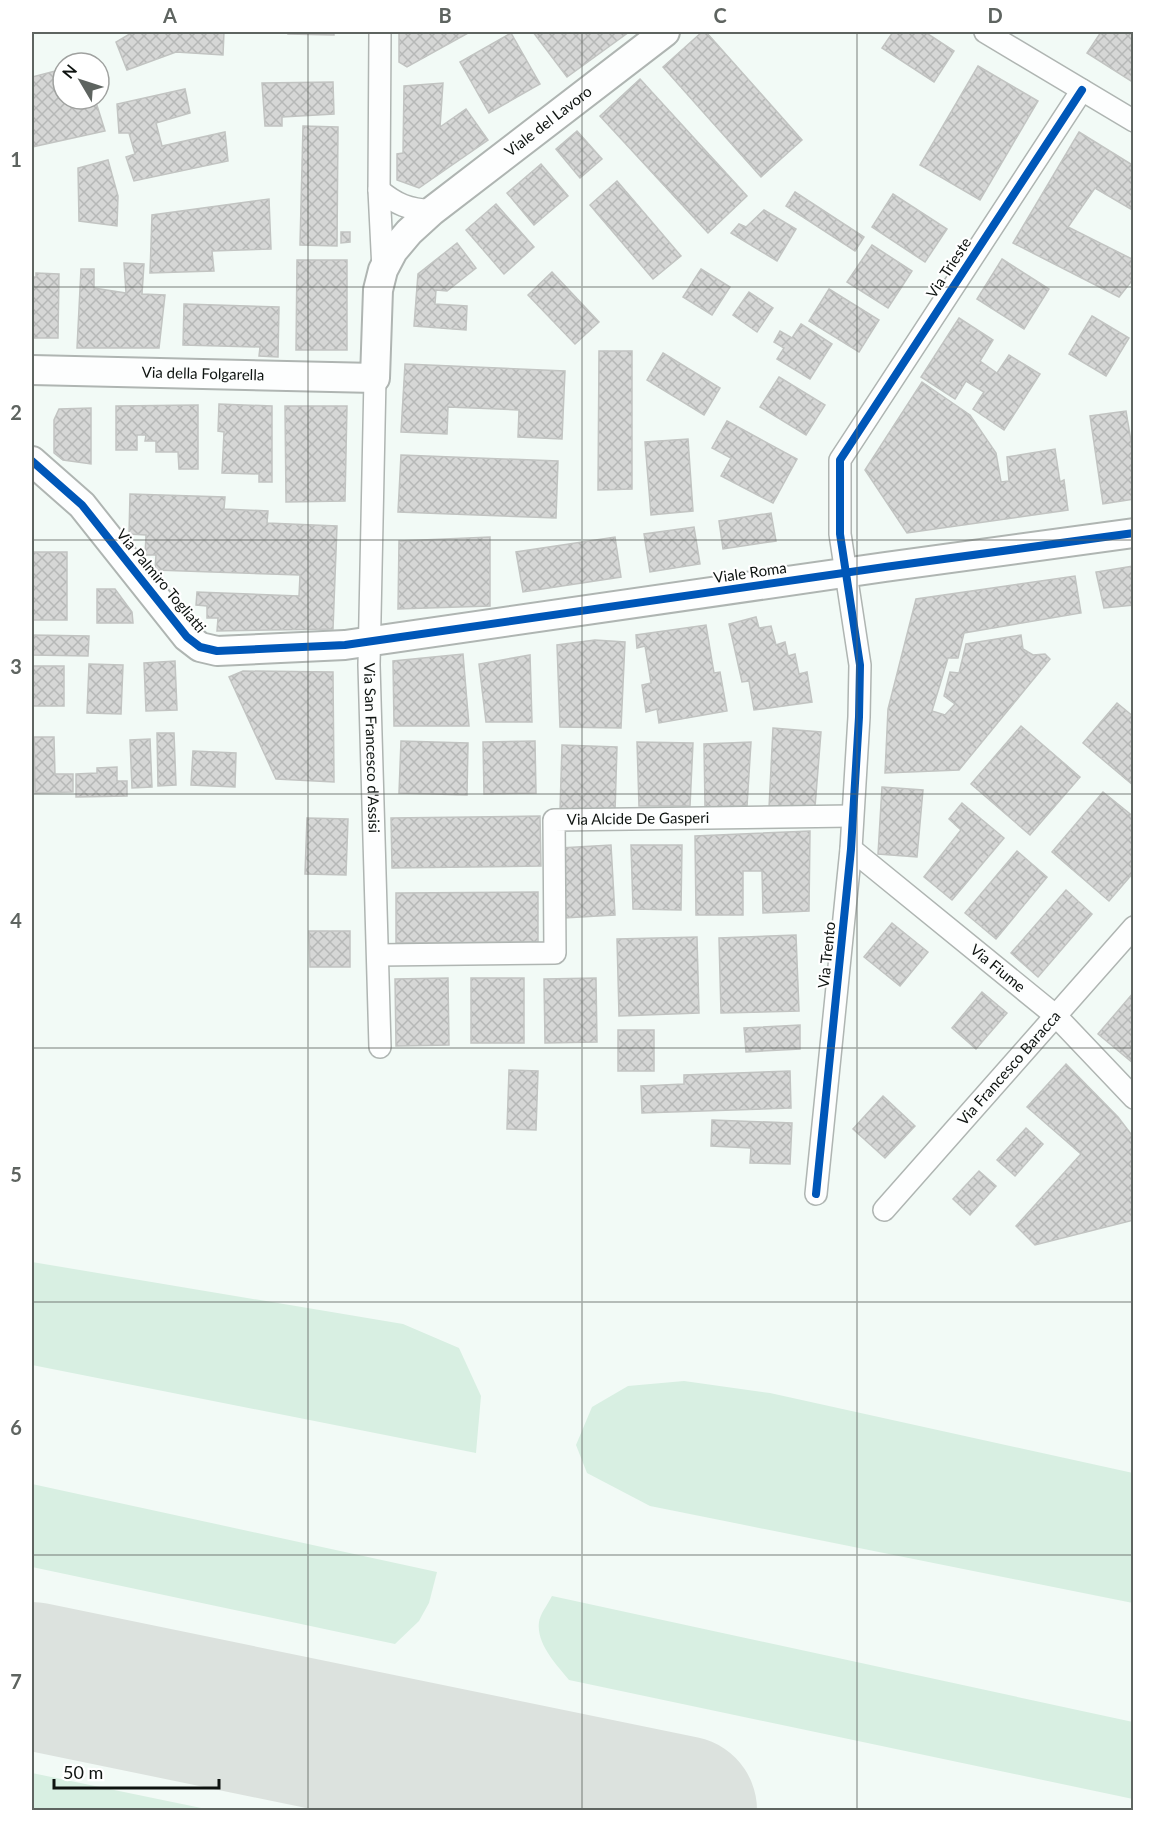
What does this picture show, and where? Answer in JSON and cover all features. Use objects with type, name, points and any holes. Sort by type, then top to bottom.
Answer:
[{"type":"street","name":"Via San Francesco d'Assisi","points":[[380,32],[379,190],[383,270]]},
{"type":"street","name":"Viale del Lavoro","points":[[432,211],[665,32]]},
{"type":"street","points":[[985,32],[1134,121]]},
{"type":"street","name":"Via Trieste","points":[[840,460],[1082,90]]},
{"type":"street","points":[[379,190],[393,201],[412,210],[432,211]]},
{"type":"street","name":"Via San Francesco d'Assisi","points":[[380,1047],[369,665],[378,290],[383,270],[393,251],[409,232],[432,211]]},
{"type":"street","name":"Via della Folgarella","points":[[32,370],[375,378]]},
{"type":"street","name":"Via Trento","points":[[816,1194],[851,849],[859,717],[860,665],[840,534],[840,460]]},
{"type":"street","name":"Via Palmiro Togliatti","points":[[32,461],[82,505],[187,638],[200,647],[217,651],[345,645],[370,641]]},
{"type":"street","name":"Viale Roma","points":[[370,641],[1134,534]]},
{"type":"street","name":"Via Alcide De Gasperi","points":[[378,955],[555,953],[554,820],[852,816]]},
{"type":"street","name":"Via Fiume","points":[[851,849],[1056,1016],[1134,1098]]},
{"type":"street","name":"Via Francesco Baracca","points":[[884,1210],[1134,927]]},
{"type":"green space","points":[[32,1262],[403,1324],[459,1348],[481,1396],[476,1453],[32,1365]]},
{"type":"green space","points":[[684,1381],[770,1393],[1133,1473],[1133,1603],[650,1506],[587,1473],[576,1445],[592,1407],[628,1386]]},
{"type":"green space","points":[[32,1484],[437,1572],[429,1603],[419,1621],[395,1644],[32,1567]]},
{"type":"green space","points":[[552,1596],[1133,1722],[1133,1799],[569,1680],[548,1654],[539,1630],[541,1616]]},
{"type":"green space","points":[[32,1773],[211,1810],[32,1810]]},
{"type":"building","points":[[133,32],[224,32],[223,55],[176,52],[127,70],[116,42]]},
{"type":"building","points":[[288,32],[334,32],[334,35],[288,34]]},
{"type":"building","points":[[399,32],[470,32],[407,67],[399,62]]},
{"type":"building","points":[[533,32],[629,32],[567,77]]},
{"type":"building","points":[[702,32],[706,32],[802,140],[761,177],[663,67]]},
{"type":"building","points":[[893,32],[925,32],[954,51],[934,82],[882,48]]},
{"type":"building","points":[[1101,32],[1134,33],[1134,83],[1087,53]]},
{"type":"building","points":[[511,33],[540,84],[489,113],[460,62]]},
{"type":"building","points":[[978,66],[1038,101],[980,200],[920,165]]},
{"type":"building","points":[[51,72],[51,111],[99,111],[105,131],[32,147],[32,77]]},
{"type":"building","points":[[640,79],[747,196],[708,233],[600,116]]},
{"type":"building","points":[[333,82],[334,114],[282,117],[282,126],[265,126],[262,83]]},
{"type":"building","points":[[443,83],[440,127],[466,109],[488,140],[419,188],[397,180],[397,154],[403,153],[404,86]]},
{"type":"building","points":[[185,89],[190,113],[156,123],[162,146],[225,132],[228,161],[134,181],[126,157],[135,154],[129,133],[119,133],[117,104]]},
{"type":"building","points":[[303,126],[338,127],[337,246],[300,245]]},
{"type":"building","points":[[577,131],[602,159],[580,178],[556,149]]},
{"type":"building","points":[[1079,132],[1134,166],[1134,211],[1095,188],[1068,227],[1134,260],[1134,278],[1119,297],[1013,243]]},
{"type":"building","points":[[108,160],[118,196],[117,226],[79,221],[78,168]]},
{"type":"building","points":[[541,164],[568,196],[534,225],[507,193]]},
{"type":"building","points":[[617,181],[681,256],[653,279],[590,205]]},
{"type":"building","points":[[795,192],[864,237],[855,251],[786,206]]},
{"type":"building","points":[[893,194],[947,229],[925,262],[872,227]]},
{"type":"building","points":[[269,199],[271,249],[212,251],[214,271],[150,273],[152,215]]},
{"type":"building","points":[[496,204],[534,247],[504,274],[466,230]]},
{"type":"building","points":[[764,210],[796,229],[777,261],[731,233],[739,224],[746,227]]},
{"type":"building","points":[[341,232],[350,232],[350,242],[341,243]]},
{"type":"building","points":[[457,243],[476,268],[447,291],[436,290],[435,304],[467,306],[466,330],[414,326],[418,274]]},
{"type":"building","points":[[872,245],[912,271],[888,308],[847,282]]},
{"type":"building","points":[[1002,259],[1049,289],[1024,329],[977,299]]},
{"type":"building","points":[[297,260],[347,260],[347,350],[296,350]]},
{"type":"building","points":[[124,263],[144,264],[142,294],[165,295],[159,348],[77,348],[81,269],[94,269],[94,288],[126,293]]},
{"type":"building","points":[[701,269],[730,287],[712,315],[683,297]]},
{"type":"building","points":[[552,272],[599,322],[575,344],[528,295]]},
{"type":"building","points":[[36,273],[59,274],[58,338],[32,338],[32,277],[36,277]]},
{"type":"building","points":[[829,289],[879,320],[859,352],[809,321]]},
{"type":"building","points":[[749,292],[773,308],[757,332],[733,315]]},
{"type":"building","points":[[184,304],[279,307],[278,357],[259,356],[260,347],[183,345]]},
{"type":"building","points":[[1092,316],[1129,338],[1106,376],[1069,354]]},
{"type":"building","points":[[959,318],[993,340],[980,361],[997,373],[1009,355],[1040,374],[1004,430],[973,409],[984,392],[966,381],[955,399],[921,377]]},
{"type":"building","points":[[801,324],[832,344],[810,379],[777,359],[784,348],[774,342],[780,331],[792,338]]},
{"type":"building","points":[[599,351],[632,351],[632,489],[598,490]]},
{"type":"building","points":[[663,353],[720,388],[704,415],[647,380]]},
{"type":"building","points":[[405,364],[565,371],[562,439],[518,437],[519,410],[448,407],[447,434],[401,432]]},
{"type":"building","points":[[779,377],[825,405],[806,435],[760,407]]},
{"type":"building","points":[[922,382],[970,415],[996,453],[1001,482],[1009,481],[1007,457],[1055,449],[1060,482],[1064,480],[1068,510],[907,533],[865,470]]},
{"type":"building","points":[[219,404],[272,406],[272,482],[259,482],[259,474],[222,473],[224,432],[218,431]]},
{"type":"building","points":[[198,405],[198,469],[179,469],[178,452],[156,452],[156,441],[145,441],[146,435],[137,435],[137,450],[116,450],[116,406]]},
{"type":"building","points":[[285,406],[347,406],[345,501],[286,502]]},
{"type":"building","points":[[91,408],[91,464],[63,460],[54,453],[54,420],[59,409]]},
{"type":"building","points":[[1126,411],[1134,459],[1134,499],[1103,504],[1090,416]]},
{"type":"building","points":[[727,421],[797,459],[773,503],[721,476],[731,458],[712,448]]},
{"type":"building","points":[[688,439],[693,511],[651,515],[645,442]]},
{"type":"building","points":[[401,455],[558,461],[556,518],[398,512]]},
{"type":"building","points":[[130,494],[225,497],[224,509],[268,511],[267,523],[337,526],[333,629],[217,631],[218,618],[207,618],[207,606],[196,605],[197,592],[299,596],[300,575],[155,570],[156,555],[145,555],[146,535],[129,534]]},
{"type":"building","points":[[771,513],[776,541],[723,549],[719,521]]},
{"type":"building","points":[[694,527],[700,564],[650,572],[644,534]]},
{"type":"building","points":[[490,537],[490,606],[398,609],[399,541]]},
{"type":"building","points":[[615,537],[621,577],[523,592],[516,552]]},
{"type":"building","points":[[32,552],[67,552],[67,620],[32,620]]},
{"type":"building","points":[[1134,566],[1134,605],[1104,608],[1096,572]]},
{"type":"building","points":[[1075,576],[1081,613],[964,633],[958,658],[948,658],[932,711],[945,715],[955,704],[944,696],[950,672],[959,673],[966,644],[1021,635],[1023,649],[1033,655],[1045,654],[1050,659],[959,770],[885,773],[888,709],[916,599]]},
{"type":"building","points":[[97,589],[115,589],[132,612],[133,623],[97,623]]},
{"type":"building","points":[[756,617],[759,628],[771,626],[776,645],[785,642],[788,656],[795,654],[799,674],[807,672],[812,702],[754,710],[749,681],[742,682],[729,624]]},
{"type":"building","points":[[706,625],[714,673],[720,672],[727,711],[659,723],[657,709],[646,712],[642,685],[651,683],[645,646],[637,648],[636,635]]},
{"type":"building","points":[[32,635],[89,636],[88,656],[32,655]]},
{"type":"building","points":[[595,640],[625,642],[621,728],[560,727],[557,645]]},
{"type":"building","points":[[463,654],[469,726],[394,726],[393,661]]},
{"type":"building","points":[[530,655],[532,722],[486,722],[479,664]]},
{"type":"building","points":[[175,661],[177,710],[146,711],[144,663]]},
{"type":"building","points":[[89,664],[123,665],[121,714],[87,713]]},
{"type":"building","points":[[32,666],[64,666],[64,706],[32,706]]},
{"type":"building","points":[[243,671],[333,672],[334,782],[276,779],[229,677]]},
{"type":"building","points":[[1117,703],[1134,717],[1134,786],[1083,743]]},
{"type":"building","points":[[1021,726],[1080,777],[1030,835],[971,784]]},
{"type":"building","points":[[773,728],[821,732],[815,807],[769,808]]},
{"type":"building","points":[[157,733],[174,733],[176,785],[158,786]]},
{"type":"building","points":[[34,737],[54,737],[55,774],[73,774],[73,792],[35,793]]},
{"type":"building","points":[[150,739],[152,787],[132,788],[130,740]]},
{"type":"building","points":[[401,741],[468,743],[467,795],[399,793]]},
{"type":"building","points":[[535,741],[536,793],[484,794],[483,742]]},
{"type":"building","points":[[637,742],[693,743],[690,806],[639,806]]},
{"type":"building","points":[[751,742],[747,806],[705,807],[704,744]]},
{"type":"building","points":[[562,745],[617,747],[615,812],[560,810]]},
{"type":"building","points":[[193,751],[236,753],[235,787],[191,785]]},
{"type":"building","points":[[117,767],[117,781],[127,781],[127,796],[76,797],[76,774],[97,773],[97,768]]},
{"type":"building","points":[[882,787],[923,790],[917,857],[878,854]]},
{"type":"building","points":[[1103,792],[1134,817],[1134,872],[1109,901],[1052,852]]},
{"type":"building","points":[[962,803],[1004,838],[952,900],[924,877],[961,830],[949,819]]},
{"type":"building","points":[[540,816],[541,866],[392,868],[391,818]]},
{"type":"building","points":[[307,818],[348,819],[346,875],[305,874]]},
{"type":"building","points":[[810,831],[809,911],[763,913],[762,871],[743,871],[743,915],[696,915],[695,836]]},
{"type":"building","points":[[611,845],[615,915],[564,918],[560,848]]},
{"type":"building","points":[[631,845],[682,845],[681,910],[633,909]]},
{"type":"building","points":[[1017,851],[1047,877],[996,939],[965,913]]},
{"type":"building","points":[[1066,890],[1092,914],[1038,977],[1011,953]]},
{"type":"building","points":[[538,892],[538,942],[396,943],[396,893]]},
{"type":"building","points":[[892,923],[928,952],[900,986],[864,957]]},
{"type":"building","points":[[309,931],[350,931],[350,967],[310,967]]},
{"type":"building","points":[[796,935],[799,1011],[721,1013],[719,938]]},
{"type":"building","points":[[697,937],[699,1013],[619,1016],[617,939]]},
{"type":"building","points":[[448,978],[449,1045],[396,1046],[395,979]]},
{"type":"building","points":[[471,978],[524,978],[524,1043],[471,1043]]},
{"type":"building","points":[[596,978],[597,1042],[545,1043],[544,979]]},
{"type":"building","points":[[982,992],[1007,1013],[976,1049],[952,1028]]},
{"type":"building","points":[[1134,992],[1134,1064],[1098,1034]]},
{"type":"building","points":[[800,1025],[800,1049],[746,1052],[744,1028]]},
{"type":"building","points":[[618,1030],[654,1030],[654,1071],[618,1071]]},
{"type":"building","points":[[1066,1064],[1118,1117],[1134,1138],[1134,1220],[1035,1245],[1016,1226],[1081,1154],[1027,1107]]},
{"type":"building","points":[[509,1070],[538,1071],[536,1130],[507,1129]]},
{"type":"building","points":[[790,1071],[791,1108],[642,1113],[641,1086],[684,1084],[684,1075]]},
{"type":"building","points":[[883,1096],[915,1126],[885,1158],[853,1129]]},
{"type":"building","points":[[712,1120],[792,1123],[790,1164],[750,1163],[751,1148],[711,1146]]},
{"type":"building","points":[[1026,1128],[1043,1144],[1015,1176],[997,1160]]},
{"type":"building","points":[[979,1171],[996,1186],[970,1215],[953,1199]]},
{"type":"runway","points":[[32,1676],[683,1810]]},
{"type":"cycle path","points":[[816,1194],[851,849],[859,717],[860,665],[840,534],[840,460],[1082,90]]},
{"type":"cycle path","points":[[32,461],[82,505],[187,637],[200,647],[217,651],[345,645],[1134,533]]}]
